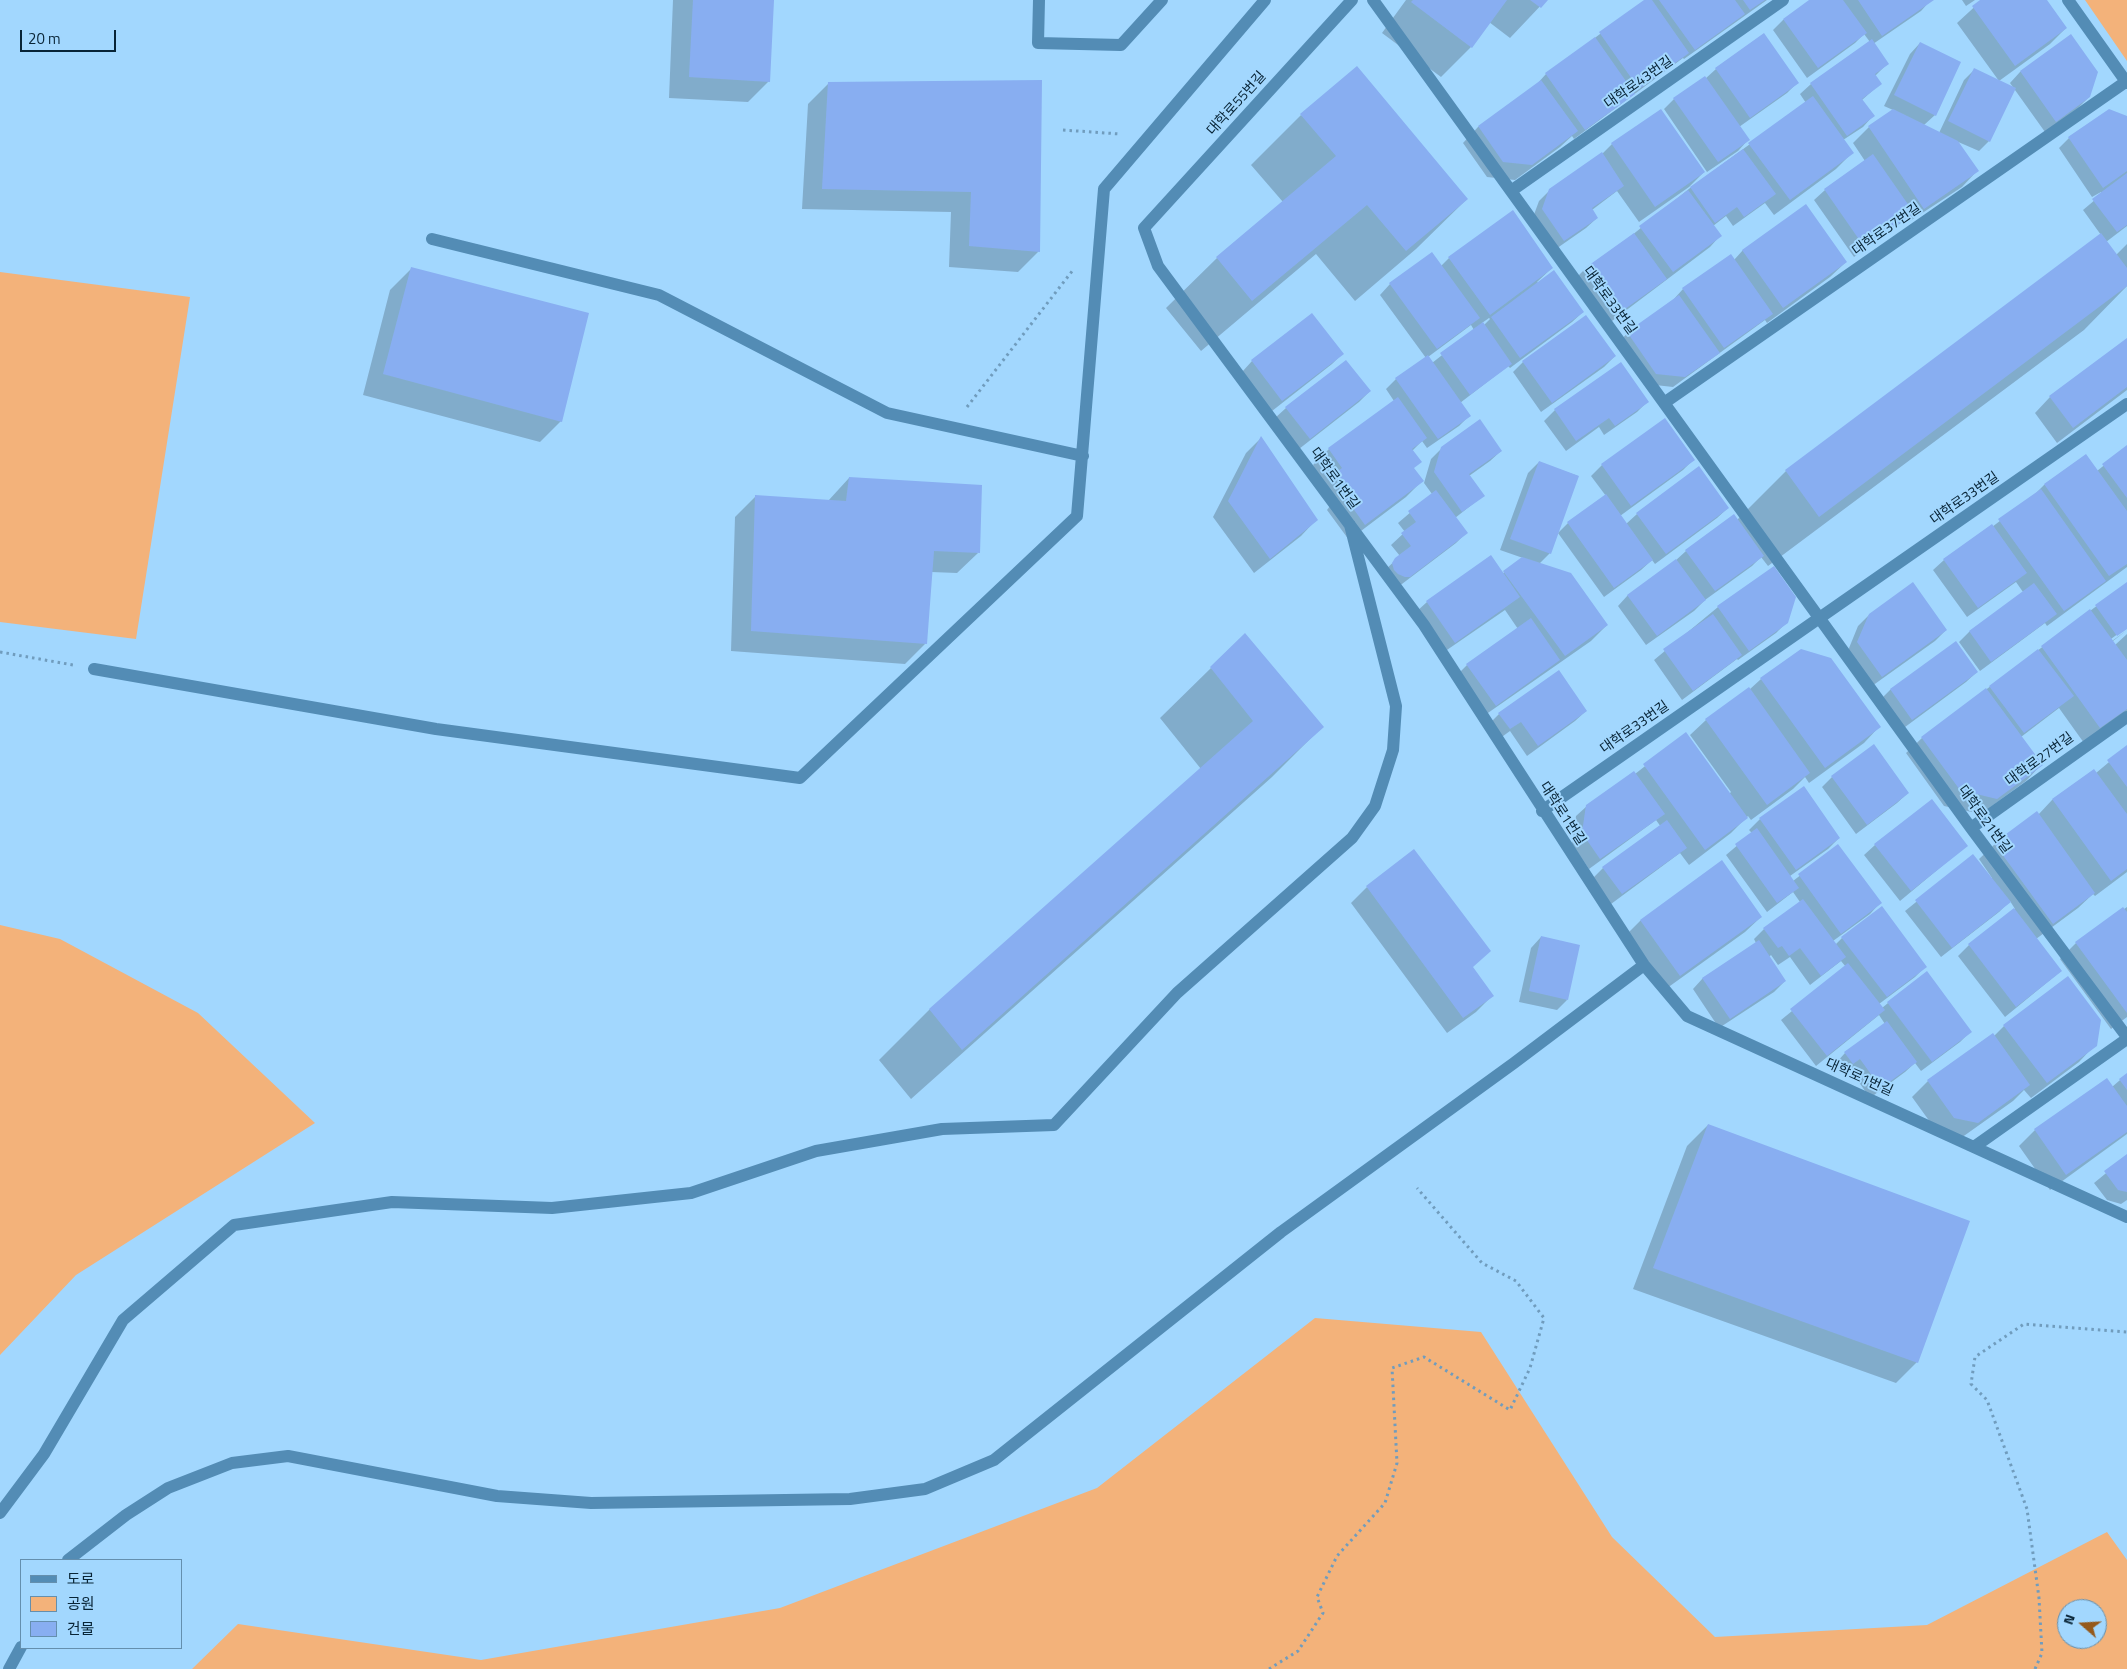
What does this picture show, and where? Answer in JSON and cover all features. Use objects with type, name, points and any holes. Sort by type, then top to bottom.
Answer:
[{"type":"street","points":[[1039,0],[1038,43],[1121,44],[1162,0]]},
{"type":"street","points":[[94,669],[436,729],[800,778],[1077,516],[1104,189],[1265,0]]},
{"type":"street","name":"대학로55번길","points":[[1144,228],[1352,0]]},
{"type":"street","name":"대학로33번길","points":[[1374,0],[1820,619]]},
{"type":"street","name":"대학로43번길","points":[[1511,191],[1784,0]]},
{"type":"street","name":"대학로37번길","points":[[1664,403],[2127,82],[2068,0]]},
{"type":"street","name":"대학로1번길","points":[[1144,228],[1158,266],[1424,625],[1542,811],[1644,965],[1687,1016],[2127,1216]]},
{"type":"street","points":[[432,238],[659,295],[887,413],[1083,456]]},
{"type":"street","name":"대학로33번길","points":[[1542,811],[2127,404]]},
{"type":"street","points":[[0,1513],[44,1454],[123,1320],[234,1225],[392,1202],[552,1208],[691,1193],[816,1151],[942,1129],[1054,1125],[1177,993],[1352,838],[1375,806],[1393,750],[1396,706],[1350,525]]},
{"type":"street","name":"대학로21번길","points":[[1820,619],[1971,828],[2127,1038],[1974,1147]]},
{"type":"street","name":"대학로27번길","points":[[1971,828],[2127,717]]},
{"type":"street","points":[[69,1559],[126,1515],[168,1488],[232,1462],[288,1456],[497,1496],[591,1503],[850,1499],[925,1489],[994,1460],[1281,1232],[1506,1069],[1644,965]]},
{"type":"street","points":[[9,1669],[20,1649]]},
{"type":"path","points":[[1063,130],[1149,137]]},
{"type":"path","points":[[952,427],[1077,264]]},
{"type":"path","points":[[0,652],[94,669]]},
{"type":"path","points":[[1269,1669],[1298,1651],[1323,1613],[1317,1597],[1337,1556],[1385,1503],[1397,1463],[1392,1368],[1424,1357],[1510,1410],[1530,1368],[1544,1318],[1516,1281],[1482,1263],[1417,1188]]},
{"type":"path","points":[[2035,1669],[2042,1653],[2040,1607],[2027,1509],[1986,1400],[1971,1384],[1975,1357],[2024,1324],[2127,1332]]},
{"type":"green space","points":[[2085,0],[2127,0],[2127,61]]},
{"type":"green space","points":[[0,272],[190,297],[136,639],[0,622]]},
{"type":"green space","points":[[0,925],[60,939],[198,1013],[315,1123],[76,1275],[0,1355]]},
{"type":"green space","points":[[1315,1318],[1481,1332],[1612,1537],[1715,1637],[1927,1625],[2107,1532],[2127,1560],[2127,1669],[192,1669],[238,1624],[481,1660],[780,1608],[1097,1488]]},
{"type":"building","points":[[693,0],[774,0],[770,82],[689,77]]},
{"type":"building","points":[[1413,0],[1507,0],[1472,48],[1411,2]]},
{"type":"building","points":[[1530,0],[1548,0],[1541,8]]},
{"type":"building","points":[[1644,0],[1652,0],[1689,53],[1639,89],[1599,32]]},
{"type":"building","points":[[1659,0],[1735,0],[1745,14],[1695,50]]},
{"type":"building","points":[[1743,0],[1765,0],[1750,10]]},
{"type":"building","points":[[1809,0],[1843,0],[1867,33],[1818,68],[1783,19]]},
{"type":"building","points":[[1858,0],[1934,0],[1882,36]]},
{"type":"building","points":[[1980,0],[2047,0],[2067,28],[2015,66],[1972,6]]},
{"type":"building","points":[[1764,33],[1799,83],[1750,118],[1715,68]]},
{"type":"building","points":[[2071,34],[2098,72],[2090,97],[2056,122],[2020,71]]},
{"type":"building","points":[[1595,37],[1635,94],[1585,130],[1545,73]]},
{"type":"building","points":[[1872,39],[1889,64],[1875,74],[1882,84],[1862,99],[1875,116],[1847,136],[1810,83]]},
{"type":"building","points":[[1920,42],[1961,62],[1936,116],[1894,95]]},
{"type":"building","points":[[1357,66],[1468,199],[1406,251],[1367,205],[1252,301],[1216,257],[1336,156],[1300,114]]},
{"type":"building","points":[[1974,68],[2016,88],[1990,142],[1948,121]]},
{"type":"building","points":[[1705,76],[1750,140],[1718,162],[1673,98]]},
{"type":"building","points":[[1042,80],[1040,252],[969,246],[971,192],[822,189],[828,82]]},
{"type":"building","points":[[1541,80],[1578,131],[1532,165],[1503,162],[1478,126]]},
{"type":"building","points":[[1813,96],[1854,153],[1790,200],[1748,143]]},
{"type":"building","points":[[1661,109],[1705,172],[1655,207],[1611,143]]},
{"type":"building","points":[[1893,109],[1958,141],[1979,171],[1924,209],[1868,126]]},
{"type":"building","points":[[2109,109],[2127,116],[2127,171],[2103,188],[2068,137]]},
{"type":"building","points":[[1743,149],[1776,194],[1744,217],[1737,207],[1715,223],[1690,187]]},
{"type":"building","points":[[1602,152],[1624,186],[1592,208],[1598,218],[1564,241],[1542,209],[1549,189]]},
{"type":"building","points":[[1873,154],[1914,213],[1865,248],[1824,189]]},
{"type":"building","points":[[2127,173],[2127,225],[2117,232],[2092,199]]},
{"type":"building","points":[[1688,190],[1722,236],[1673,272],[1639,226]]},
{"type":"building","points":[[1806,204],[1847,262],[1783,308],[1742,250]]},
{"type":"building","points":[[1513,210],[1553,268],[1490,315],[1448,257]]},
{"type":"building","points":[[1634,233],[1667,279],[1618,314],[1585,268]]},
{"type":"building","points":[[2101,233],[2127,268],[2127,286],[1819,517],[1785,470]]},
{"type":"building","points":[[1432,252],[1480,318],[1437,349],[1389,283]]},
{"type":"building","points":[[1731,254],[1773,314],[1724,348],[1682,288]]},
{"type":"building","points":[[411,267],[589,313],[562,422],[383,374]]},
{"type":"building","points":[[1554,270],[1584,312],[1520,358],[1491,317]]},
{"type":"building","points":[[1679,295],[1720,353],[1685,377],[1656,374],[1627,332]]},
{"type":"building","points":[[1312,313],[1344,354],[1282,401],[1251,360]]},
{"type":"building","points":[[1586,315],[1616,356],[1552,403],[1522,361]]},
{"type":"building","points":[[1483,322],[1512,364],[1470,395],[1440,353]]},
{"type":"building","points":[[2127,338],[2127,387],[2073,428],[2049,396]]},
{"type":"building","points":[[1428,355],[1471,416],[1438,439],[1395,378]]},
{"type":"building","points":[[1346,360],[1371,391],[1310,439],[1285,407]]},
{"type":"building","points":[[1621,362],[1649,402],[1615,426],[1609,418],[1576,441],[1554,409]]},
{"type":"building","points":[[1398,397],[1427,438],[1412,449],[1422,462],[1414,468],[1424,481],[1365,525],[1342,493],[1345,490],[1334,474],[1342,468],[1328,448]]},
{"type":"building","points":[[1665,418],[1695,460],[1631,506],[1601,464]]},
{"type":"building","points":[[1480,419],[1502,451],[1469,474],[1485,496],[1462,512],[1434,472],[1441,447]]},
{"type":"building","points":[[1261,436],[1318,520],[1270,559],[1228,501]]},
{"type":"building","points":[[2127,445],[2127,498],[2102,464]]},
{"type":"building","points":[[2086,454],[2127,511],[2127,564],[2109,576],[2044,484]]},
{"type":"building","points":[[1539,461],[1579,476],[1551,554],[1510,539]]},
{"type":"building","points":[[1699,466],[1729,508],[1666,554],[1636,513]]},
{"type":"building","points":[[849,477],[982,485],[980,553],[934,551],[927,644],[751,631],[755,495],[846,501]]},
{"type":"building","points":[[2041,489],[2106,581],[2064,611],[1998,519]]},
{"type":"building","points":[[1436,490],[1468,533],[1410,577],[1405,577],[1394,570],[1392,563],[1395,558],[1411,546],[1401,533],[1416,522],[1408,511]]},
{"type":"building","points":[[1606,494],[1653,560],[1614,588],[1567,522]]},
{"type":"building","points":[[1734,514],[1764,556],[1715,591],[1685,550]]},
{"type":"building","points":[[1992,524],[2027,573],[1978,608],[1943,559]]},
{"type":"building","points":[[1491,555],[1520,597],[1455,643],[1426,601]]},
{"type":"building","points":[[1522,557],[1571,573],[1608,625],[1565,656],[1503,571]]},
{"type":"building","points":[[1676,559],[1706,600],[1657,636],[1627,595]]},
{"type":"building","points":[[1774,566],[1796,597],[1788,623],[1749,651],[1717,606]]},
{"type":"building","points":[[1913,582],[1947,630],[1882,677],[1857,642],[1869,614]]},
{"type":"building","points":[[2127,582],[2127,629],[2117,636],[2095,605]]},
{"type":"building","points":[[2034,583],[2057,614],[1991,662],[1969,631]]},
{"type":"building","points":[[2090,609],[2127,660],[2127,709],[2100,728],[2041,646]]},
{"type":"building","points":[[1713,614],[1742,655],[1693,691],[1663,649]]},
{"type":"building","points":[[1531,618],[1560,660],[1496,706],[1466,664]]},
{"type":"building","points":[[1245,633],[1324,727],[962,1050],[929,1009],[1253,721],[1210,667]]},
{"type":"building","points":[[1956,641],[1978,672],[1912,720],[1890,689]]},
{"type":"building","points":[[1801,649],[1831,658],[1881,727],[1825,768],[1760,678]]},
{"type":"building","points":[[2038,649],[2074,696],[2024,733],[1989,686]]},
{"type":"building","points":[[1559,670],[1587,711],[1538,746],[1521,722],[1510,729],[1498,713]]},
{"type":"building","points":[[1749,687],[1810,773],[1767,805],[1705,719]]},
{"type":"building","points":[[1986,688],[2043,765],[1997,799],[1960,790],[1921,737]]},
{"type":"building","points":[[1686,732],[1748,818],[1705,850],[1643,764]]},
{"type":"building","points":[[1874,744],[1909,793],[1867,825],[1831,776]]},
{"type":"building","points":[[2127,745],[2127,787],[2107,760]]},
{"type":"building","points":[[2094,769],[2127,814],[2127,869],[2111,881],[2052,799]]},
{"type":"building","points":[[1634,771],[1665,814],[1600,859],[1582,833],[1586,805]]},
{"type":"building","points":[[1804,786],[1840,838],[1796,870],[1759,818]]},
{"type":"building","points":[[1932,799],[1968,846],[1911,891],[1874,844]]},
{"type":"building","points":[[2037,811],[2095,893],[2053,924],[1994,843]]},
{"type":"building","points":[[1667,820],[1687,848],[1622,894],[1602,867]]},
{"type":"building","points":[[1757,828],[1799,888],[1777,903],[1735,844]]},
{"type":"building","points":[[1838,844],[1882,903],[1841,934],[1798,874]]},
{"type":"building","points":[[1414,849],[1491,951],[1473,967],[1494,996],[1463,1018],[1366,886]]},
{"type":"building","points":[[1973,854],[2011,902],[1952,948],[1915,900]]},
{"type":"building","points":[[1722,860],[1762,917],[1680,976],[1640,920]]},
{"type":"building","points":[[1803,899],[1846,957],[1821,976],[1800,948],[1789,956],[1782,946],[1778,948],[1763,928]]},
{"type":"building","points":[[1882,906],[1927,967],[1887,997],[1841,937]]},
{"type":"building","points":[[2123,907],[2127,912],[2127,1013],[2075,942]]},
{"type":"building","points":[[2014,908],[2062,971],[2016,1007],[1968,944]]},
{"type":"building","points":[[1541,936],[1580,945],[1568,1000],[1529,991]]},
{"type":"building","points":[[1759,940],[1786,981],[1730,1019],[1702,978]]},
{"type":"building","points":[[1848,963],[1885,1010],[1827,1056],[1790,1009]]},
{"type":"building","points":[[1927,971],[1972,1032],[1932,1062],[1887,1002]]},
{"type":"building","points":[[2068,976],[2101,1020],[2097,1046],[2047,1083],[2003,1025]]},
{"type":"building","points":[[1887,1021],[1917,1062],[1881,1088],[1860,1059],[1853,1064],[1844,1052]]},
{"type":"building","points":[[1993,1033],[2030,1085],[1978,1123],[1954,1118],[1927,1080]]},
{"type":"building","points":[[2127,1073],[2127,1090],[2119,1079]]},
{"type":"building","points":[[2107,1078],[2127,1106],[2127,1132],[2066,1175],[2034,1129]]},
{"type":"building","points":[[1708,1124],[1970,1221],[1918,1363],[1653,1268]]},
{"type":"building","points":[[2127,1154],[2127,1192],[2118,1190],[2104,1171]]}]
